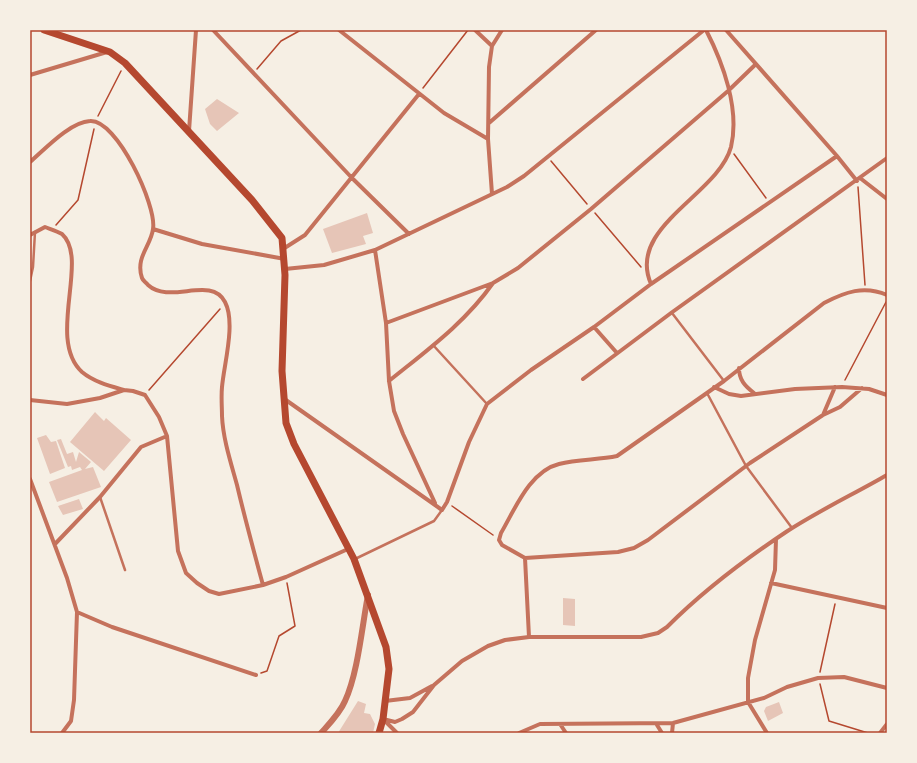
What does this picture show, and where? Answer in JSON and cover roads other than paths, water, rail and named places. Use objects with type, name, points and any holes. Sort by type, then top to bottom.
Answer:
[{"type":"main road","points":[[44,30],[110,52],[126,63],[256,205],[282,238],[285,259],[282,371],[286,423],[294,444],[354,560],[368,593],[386,647],[389,669],[383,719],[379,733]]},
{"type":"street","points":[[189,131],[196,30]]},
{"type":"street","points":[[213,30],[352,178],[409,234]]},
{"type":"street","points":[[339,30],[444,113],[488,139]]},
{"type":"street","points":[[475,30],[492,46]]},
{"type":"street","points":[[492,194],[488,139],[489,67],[492,46],[502,30]]},
{"type":"street","points":[[489,123],[596,30]]},
{"type":"street","points":[[285,269],[324,265],[375,250],[492,194],[524,176],[705,30],[718,56],[728,91],[734,120],[730,149],[721,166],[710,180],[672,217],[651,246],[647,258],[646,273],[651,284]]},
{"type":"street","points":[[726,30],[859,179],[887,198]]},
{"type":"street","points":[[30,75],[110,52]]},
{"type":"street","points":[[386,323],[493,283],[518,268],[591,209],[728,91],[756,64]]},
{"type":"street","points":[[284,249],[305,235],[419,94]]},
{"type":"street","points":[[30,162],[71,128],[84,122],[95,121],[105,126],[125,151],[148,200],[152,214],[154,229],[142,254],[141,270],[143,279],[151,287],[164,292],[178,293],[198,289],[210,290],[220,295],[226,303],[230,320],[222,389],[222,419],[229,458],[263,585]]},
{"type":"street","points":[[283,398],[436,504],[442,510],[447,502],[468,442],[487,404],[651,284],[838,156]]},
{"type":"street","points":[[583,380],[671,313],[887,158]]},
{"type":"street","points":[[30,235],[36,230],[45,227],[64,237],[70,252],[71,272],[66,333],[70,354],[82,372],[107,385],[133,391],[145,396],[159,417],[166,436],[178,551],[186,572],[197,583],[209,591],[219,594],[263,585],[286,577],[348,549]]},
{"type":"street","points":[[154,229],[202,244],[285,259]]},
{"type":"street","points":[[375,250],[386,323],[388,381],[394,412],[436,504]]},
{"type":"street","points":[[388,381],[433,345],[470,312],[493,283]]},
{"type":"street","points":[[862,388],[840,407],[823,415],[746,466],[648,540],[634,548],[618,552],[525,558],[502,545],[499,540],[500,533],[529,487],[538,475],[547,469],[557,464],[617,456],[724,381],[824,303],[850,291],[866,289],[887,295]]},
{"type":"street","points":[[594,327],[617,353]]},
{"type":"street","points":[[739,368],[741,380],[746,387],[754,393]]},
{"type":"street","points":[[714,387],[729,394],[741,396],[754,393],[835,387],[862,388],[887,395]]},
{"type":"street","points":[[823,415],[835,387]]},
{"type":"street","points":[[30,400],[67,404],[100,398],[124,390]]},
{"type":"street","points":[[55,544],[100,497],[141,447],[166,436]]},
{"type":"street","points":[[383,719],[394,722],[413,712],[434,685],[462,661],[488,646],[506,640],[529,637],[641,637],[658,633],[720,579],[776,538],[887,475]]},
{"type":"street","points":[[30,479],[55,544],[77,612],[74,700],[71,721],[62,733]]},
{"type":"street","points":[[767,733],[748,702],[748,678],[754,647],[775,570],[776,538]]},
{"type":"street","points":[[525,558],[529,637]]},
{"type":"street","points":[[772,583],[887,608]]},
{"type":"street","points":[[321,733],[338,714],[345,702],[351,685],[368,593]]},
{"type":"street","points":[[77,612],[112,627],[256,675]]},
{"type":"street","points":[[519,733],[540,724],[658,725],[673,723],[764,698],[787,687],[818,678],[844,677],[887,688]]},
{"type":"street","points":[[385,701],[410,698],[434,685]]},
{"type":"street","points":[[383,719],[397,733]]},
{"type":"street","points":[[672,733],[673,723]]},
{"type":"street","points":[[560,724],[566,733]]},
{"type":"street","points":[[880,733],[887,724]]},
{"type":"street","points":[[658,725],[662,733]]},
{"type":"lane","points":[[30,281],[33,267],[36,230]]},
{"type":"lane","points":[[671,313],[724,381]]},
{"type":"lane","points":[[433,345],[487,404]]},
{"type":"lane","points":[[707,393],[746,466],[792,528]]},
{"type":"lane","points":[[100,497],[125,570]]},
{"type":"lane","points":[[354,560],[434,522],[442,510]]}]
